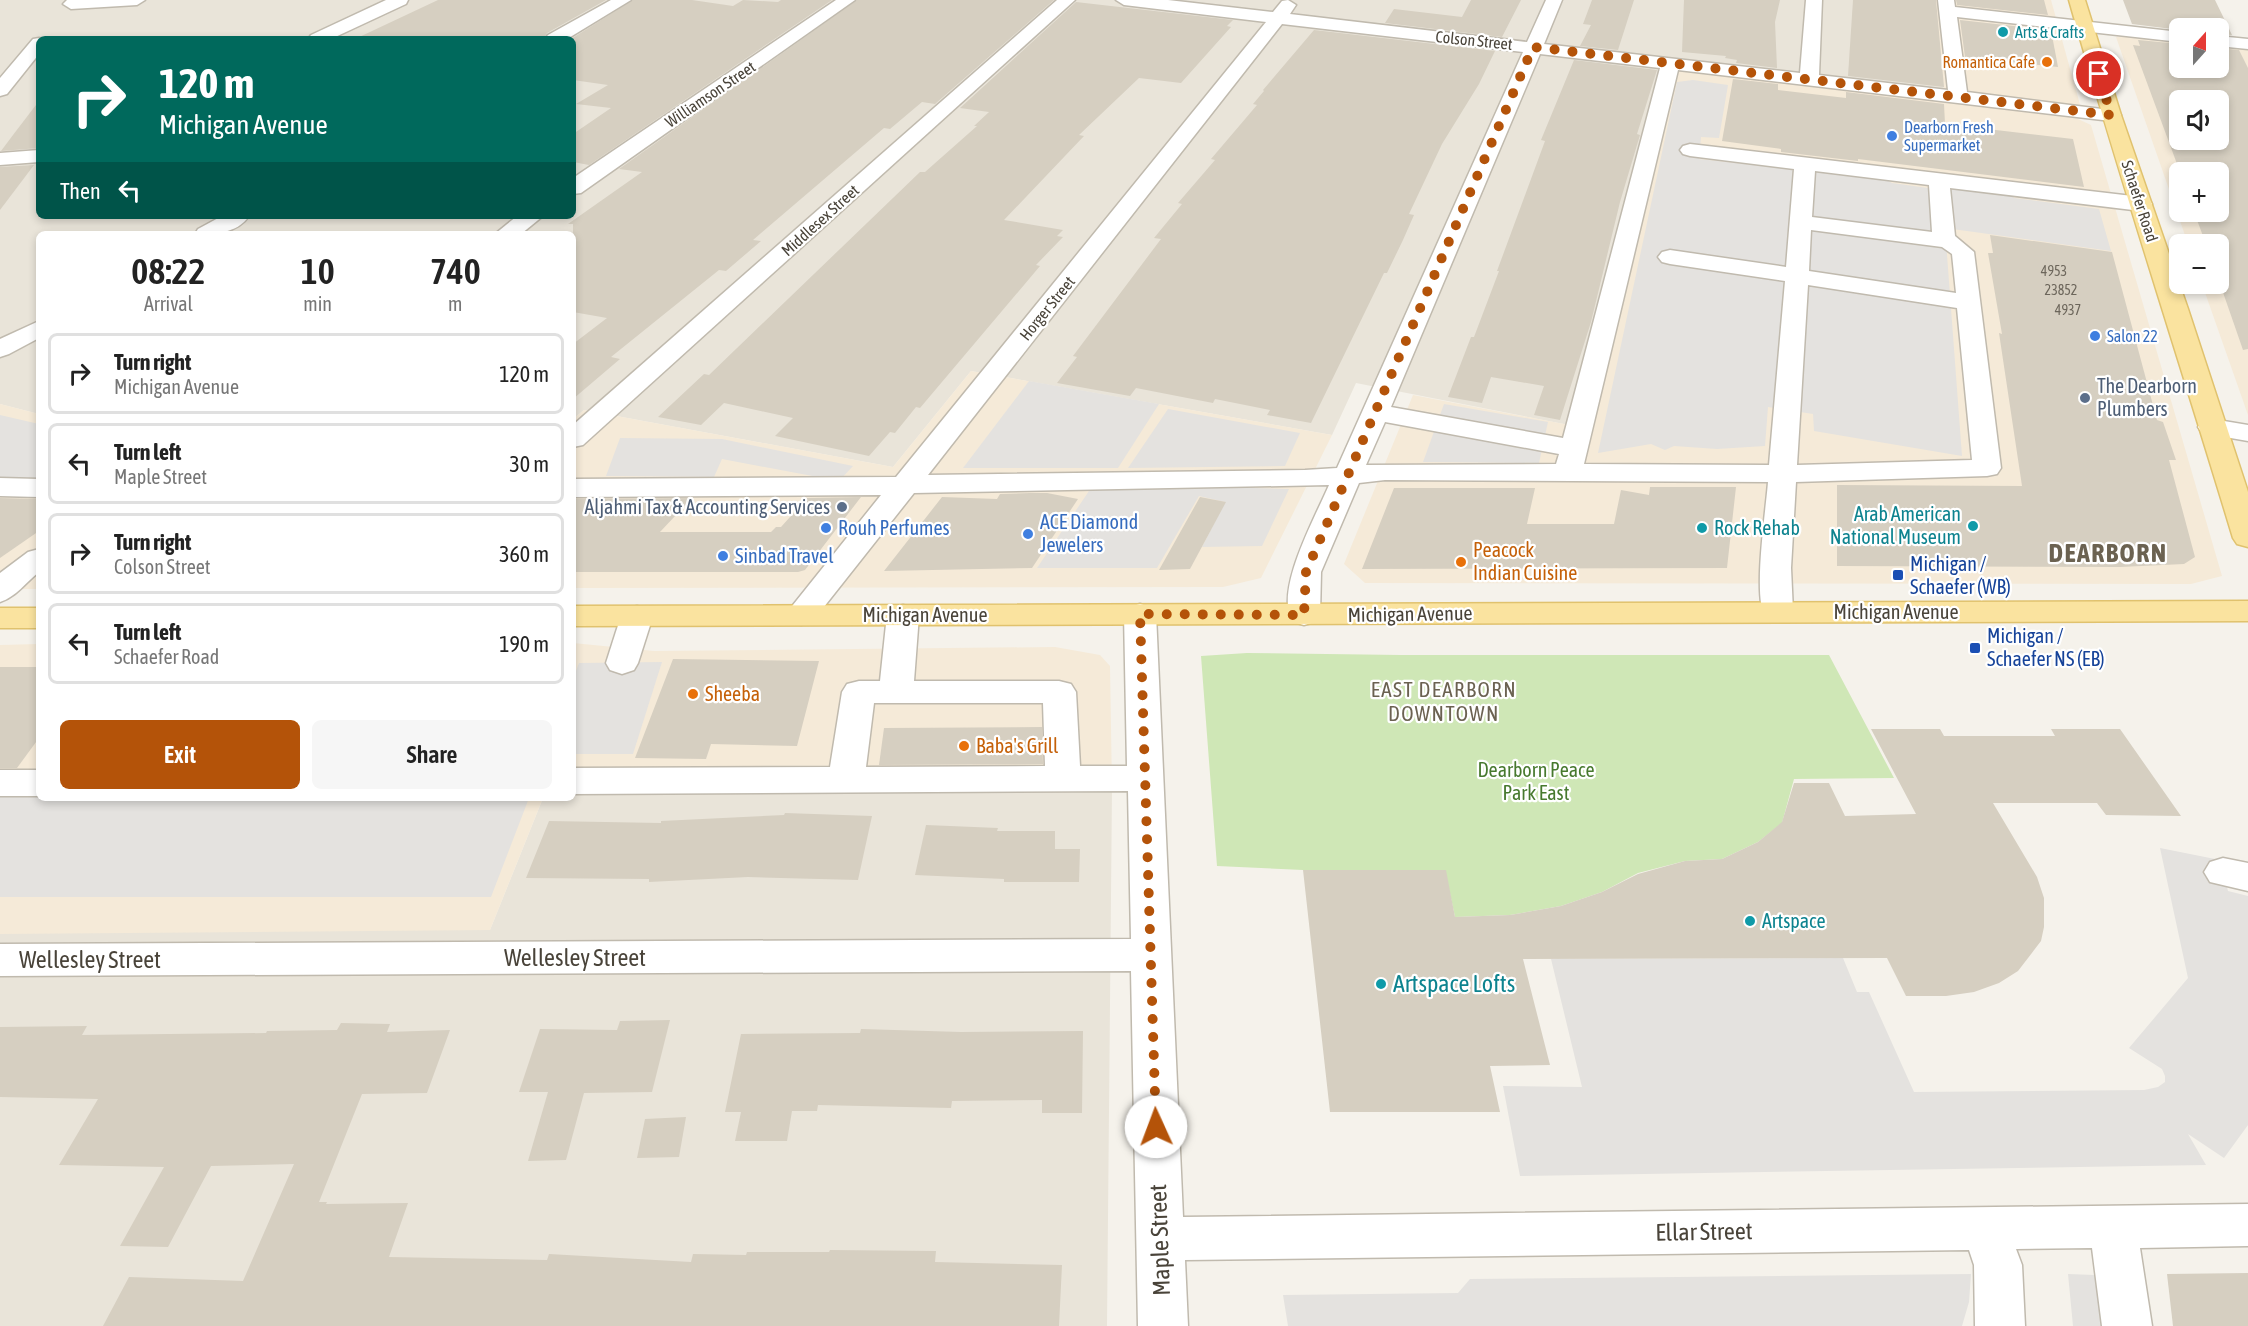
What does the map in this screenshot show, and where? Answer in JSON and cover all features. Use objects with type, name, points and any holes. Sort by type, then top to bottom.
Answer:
[{"type":"main road","name":"Schaefer Road","points":[[2077,0],[2111,115],[2248,538]]},
{"type":"main road","name":"Michigan Avenue","points":[[576,616],[2248,610]]},
{"type":"main road","points":[[0,618],[36,618]]},
{"type":"street","points":[[47,33],[73,2],[137,0]]},
{"type":"street","points":[[323,36],[400,0]]},
{"type":"street","points":[[559,36],[623,0]]},
{"type":"street","name":"Williamson Street","points":[[576,186],[847,0]]},
{"type":"street","name":"Middlesex Street","points":[[576,436],[1067,0]]},
{"type":"street","name":"Colson Street","points":[[1124,0],[1285,9],[1533,47],[2111,115]]},
{"type":"street","points":[[1304,615],[1306,572],[1554,0]]},
{"type":"street","points":[[1809,79],[1814,0]]},
{"type":"street","points":[[1958,97],[1947,6],[2169,36]]},
{"type":"street","name":"Horger Street","points":[[801,615],[1285,9]]},
{"type":"street","points":[[2229,42],[2248,44]]},
{"type":"street","points":[[0,90],[36,46]]},
{"type":"street","points":[[1570,461],[1670,63]]},
{"type":"street","points":[[1690,150],[1939,180],[2067,200],[2140,204]]},
{"type":"street","points":[[0,159],[36,156]]},
{"type":"street","points":[[1777,612],[1776,568],[1785,474],[1805,164]]},
{"type":"street","points":[[1939,180],[1944,240]]},
{"type":"street","points":[[211,231],[233,219]]},
{"type":"street","points":[[510,231],[528,219]]},
{"type":"street","points":[[576,488],[1305,479],[1385,471],[1570,461],[1785,474],[1988,468],[1963,252],[1949,241],[1944,240],[1802,222]]},
{"type":"street","points":[[1670,257],[1968,302]]},
{"type":"street","points":[[0,349],[36,330]]},
{"type":"street","points":[[1375,412],[1570,461]]},
{"type":"street","points":[[2212,427],[2248,433]]},
{"type":"street","points":[[0,487],[36,488]]},
{"type":"street","points":[[0,592],[14,576],[36,560]]},
{"type":"street","name":"Maple Street","points":[[1140,614],[1163,1326]]},
{"type":"street","points":[[896,691],[903,615]]},
{"type":"street","points":[[621,663],[638,616]]},
{"type":"street","points":[[846,779],[859,692],[896,691],[1059,692],[1063,778]]},
{"type":"street","points":[[576,781],[1145,778]]},
{"type":"street","points":[[0,783],[36,783]]},
{"type":"street","name":"Wellesley Street","points":[[0,960],[1151,955]]},
{"type":"street","name":"Ellar Street","points":[[1160,1239],[2248,1225]]},
{"type":"street","points":[[2113,1227],[2127,1326]]},
{"type":"street","points":[[1984,1228],[1998,1265],[2000,1326]]},
{"type":"shaded area","points":[[0,0],[1935,0],[1946,102],[1661,69],[1569,425],[1356,383],[1332,435],[971,371],[893,467],[584,410],[576,417],[576,231],[36,231],[36,413],[0,404]]},
{"type":"shaded area","points":[[1935,0],[2051,0],[2084,119],[2078,119],[2091,125],[2222,576],[2191,584],[1365,583],[1344,564],[1413,395],[1569,425],[1661,68],[1945,102]]},
{"type":"shaded area","points":[[2116,37],[2169,41],[2169,78],[2229,78],[2229,47],[2248,49],[2248,415],[2206,294],[2229,294],[2229,234],[2185,234],[2180,222],[2229,222],[2229,162],[2169,162],[2169,189]]},
{"type":"shaded area","points":[[1693,80],[1728,85],[1719,138],[1701,137],[1699,159],[1887,180],[1892,183],[1928,188],[1932,186],[2099,209],[2111,251],[1945,228],[1962,456],[1814,431],[1813,414],[1768,407],[1765,446],[1717,449],[1674,446],[1665,450],[1651,444],[1598,453],[1677,82]]},
{"type":"shaded area","points":[[971,371],[1332,435],[1261,578],[1223,587],[576,588],[576,417],[584,410],[893,467]]},
{"type":"shaded area","points":[[1029,381],[1159,404],[1118,468],[963,468]]},
{"type":"shaded area","points":[[0,404],[36,413],[36,589],[0,589]]},
{"type":"shaded area","points":[[1444,404],[1548,422],[1539,463],[1423,462]]},
{"type":"shaded area","points":[[1168,409],[1300,433],[1285,466],[1128,468]]},
{"type":"shaded area","points":[[0,415],[36,423],[36,488],[0,487]]},
{"type":"shaded area","points":[[620,438],[722,439],[853,466],[839,481],[722,459],[714,477],[606,476]]},
{"type":"shaded area","points":[[1091,488],[1289,489],[1262,546],[1202,547],[1225,502],[1199,496],[1157,568],[1037,568]]},
{"type":"shaded area","points":[[576,643],[654,651],[1055,647],[1100,655],[1110,666],[1112,788],[576,790]]},
{"type":"shaded area","points":[[36,644],[36,801],[542,801],[490,930],[0,934],[0,645]]},
{"type":"shaded area","points":[[662,662],[633,754],[576,754],[576,671],[579,663]]},
{"type":"shaded area","points":[[1112,788],[1107,1326],[0,1326],[0,927],[490,930],[542,801],[576,801],[576,790]]},
{"type":"shaded area","points":[[0,793],[36,793],[36,801],[528,801],[491,897],[0,897]]},
{"type":"shaded area","points":[[2160,848],[2215,859],[2223,872],[2228,891],[2248,896],[2248,1125],[2224,1158],[2188,1134],[2206,1165],[1520,1176],[1503,1086],[1582,1087],[1551,959],[1843,958],[1857,992],[1869,992],[1914,1092],[2144,1090],[2158,1087],[2165,1082],[2162,1069],[2129,1048],[2188,978]]},
{"type":"shaded area","points":[[1971,1274],[1969,1302],[1962,1326],[1288,1326],[1283,1295],[1458,1293],[1470,1279]]},
{"type":"shaded area","points":[[2068,1274],[2121,1276],[2127,1326],[2073,1326]]},
{"type":"green space","name":"Dearborn Peace Park East","points":[[1247,653],[1829,655],[1894,778],[1794,779],[1782,823],[1758,842],[1722,859],[1685,861],[1638,873],[1602,892],[1561,906],[1510,915],[1455,917],[1445,870],[1303,870],[1217,866],[1201,656]]},
{"type":"building","points":[[438,0],[606,0],[545,36],[361,36]]},
{"type":"building","points":[[633,0],[692,0],[733,6],[743,0],[778,2],[781,0],[832,0],[589,165],[576,163],[576,132],[611,108],[576,104],[608,85],[576,80],[576,36]]},
{"type":"building","points":[[857,0],[1054,0],[935,104],[922,102],[890,129],[884,128],[753,240],[761,241],[726,271],[719,270],[611,357],[620,359],[576,396],[576,342],[607,318],[576,313],[576,231],[573,231],[573,224],[568,224],[642,172],[619,169]]},
{"type":"building","points":[[1471,0],[1521,0],[1502,37],[1385,23],[1394,9],[1462,17]]},
{"type":"building","points":[[1592,0],[1634,0],[1618,50],[1580,46],[1591,25],[1583,24]]},
{"type":"building","points":[[1684,0],[1780,0],[1775,22],[1777,68],[1736,63],[1737,60],[1725,58],[1726,56],[1682,52]]},
{"type":"building","points":[[1853,0],[1936,0],[1944,87],[1848,76]]},
{"type":"building","points":[[1956,0],[2044,0],[2048,15],[1957,5]]},
{"type":"building","points":[[2123,0],[2215,0],[2224,18],[2169,18],[2169,29],[2132,24]]},
{"type":"building","points":[[1076,2],[1233,20],[1227,26],[1231,27],[1181,83],[1139,78],[1079,135],[1084,136],[1004,220],[1063,230],[1057,236],[1063,237],[1036,265],[1040,266],[920,408],[916,407],[895,433],[890,432],[869,456],[775,436],[793,418],[724,403],[701,425],[658,417],[704,374],[709,375],[920,172],[925,172],[977,126],[974,126],[989,112],[960,108]]},
{"type":"building","points":[[1960,20],[2051,30],[2058,67],[1965,57]]},
{"type":"building","points":[[1314,30],[1495,51],[1479,84],[1442,144],[1409,214],[1414,215],[1403,240],[1387,273],[1384,273],[1311,423],[1267,415],[1270,410],[1215,399],[1213,403],[1136,388],[1130,396],[1057,383],[1077,357],[1073,356],[1161,239],[1154,238],[1182,204],[1178,203],[1215,160],[1211,159],[1257,105],[1253,104],[1263,90]]},
{"type":"building","points":[[2138,40],[2169,43],[2169,78],[2229,78],[2229,49],[2239,50],[2248,68],[2248,349],[2243,350],[2224,294],[2229,294],[2229,234],[2202,234],[2198,222],[2229,222],[2229,162],[2176,162],[2172,150],[2229,150],[2229,90],[2169,90],[2169,142],[2133,45],[2140,46]]},
{"type":"building","points":[[1574,60],[1657,70],[1637,134],[1640,135],[1620,202],[1591,322],[1560,420],[1534,415],[1544,386],[1491,377],[1482,403],[1448,397],[1499,271],[1497,271],[1545,141],[1541,140]]},
{"type":"building","points":[[1733,79],[1778,84],[1778,90],[1846,98],[1846,92],[1944,104],[1945,124],[2073,139],[2084,187],[1858,159],[1858,161],[1781,152],[1781,149],[1722,141]]},
{"type":"building","points":[[36,105],[36,148],[1,151]]},
{"type":"building","points":[[34,165],[0,210],[0,167]]},
{"type":"building","points":[[1990,235],[2112,252],[2157,420],[2163,422],[2176,460],[2169,460],[2195,557],[2184,564],[2120,567],[1837,566],[1837,485],[2022,486],[1999,333],[2002,334],[1988,253],[1993,253]]},
{"type":"building","points":[[1650,487],[1736,487],[1727,568],[1362,569],[1394,488],[1535,488],[1527,524],[1614,524],[1621,490],[1649,495]]},
{"type":"building","points":[[1047,493],[1078,499],[1032,568],[884,571],[942,497],[997,499],[1000,494]]},
{"type":"building","points":[[861,497],[805,570],[798,572],[576,572],[576,499],[692,498],[660,532],[771,532],[776,527],[781,527],[807,498]]},
{"type":"building","points":[[1200,497],[1226,502],[1190,569],[1159,570]]},
{"type":"building","points":[[0,498],[36,499],[36,533],[0,558]]},
{"type":"building","points":[[673,659],[819,661],[797,746],[711,744],[706,759],[635,758]]},
{"type":"building","points":[[0,667],[36,667],[36,742],[17,768],[0,768]]},
{"type":"building","name":"Baba's Grill","points":[[1042,727],[1043,764],[879,765],[884,728]]},
{"type":"building","points":[[1871,729],[1940,729],[1944,736],[2055,736],[2051,729],[2120,729],[2181,816],[2106,815],[2097,803],[1993,803],[2037,877],[2044,898],[2044,927],[2041,941],[2018,971],[1999,983],[1974,992],[1946,996],[1906,996],[1887,958],[1523,959],[1550,1065],[1490,1066],[1500,1112],[1330,1112],[1303,870],[1446,870],[1455,917],[1510,915],[1561,906],[1602,892],[1638,874],[1685,861],[1722,859],[1758,842],[1782,822],[1794,783],[1829,783],[1845,816],[1916,814]]},
{"type":"building","points":[[785,813],[872,816],[858,880],[748,877],[649,882],[649,879],[526,878],[549,821],[661,823],[661,821],[784,815]]},
{"type":"building","points":[[926,825],[998,828],[997,831],[1055,831],[1055,849],[1080,849],[1079,882],[1004,882],[1004,879],[915,875]]},
{"type":"building","points":[[670,1020],[652,1092],[584,1093],[566,1160],[528,1161],[548,1092],[519,1092],[540,1029],[617,1030],[620,1021]]},
{"type":"building","points":[[341,1023],[390,1024],[387,1032],[450,1030],[427,1093],[362,1094],[319,1202],[327,1202],[326,1204],[408,1203],[389,1257],[547,1260],[549,1254],[691,1262],[693,1254],[746,1255],[747,1252],[829,1252],[830,1250],[936,1251],[935,1262],[1062,1265],[1059,1326],[103,1326],[129,1277],[243,1281],[294,1164],[211,1166],[168,1247],[120,1246],[164,1167],[59,1165],[98,1099],[0,1097],[0,1027],[87,1026],[82,1035],[266,1033],[267,1031],[337,1030]]},
{"type":"building","points":[[861,1029],[961,1032],[1083,1031],[1082,1113],[1042,1113],[1042,1100],[952,1101],[951,1108],[818,1105],[817,1111],[792,1111],[787,1141],[735,1141],[741,1112],[725,1112],[741,1034],[860,1033]]},
{"type":"building","points":[[686,1117],[679,1157],[637,1158],[645,1119]]},
{"type":"building","points":[[2248,1273],[2248,1326],[2173,1326],[2167,1274]]},
{"type":"place","name":"Arts & Crafts","points":[[2003,32]]},
{"type":"place","name":"Romantica Cafe","points":[[2047,62]]},
{"type":"place","name":"Dearborn Fresh Supermarket","points":[[1892,136]]},
{"type":"place","name":"Salon 22","points":[[2095,336]]},
{"type":"place","name":"The Dearborn Plumbers","points":[[2085,398]]},
{"type":"place","name":"Aljahmi Tax & Accounting Services","points":[[842,507]]},
{"type":"place","name":"Arab American National Museum","points":[[1973,526]]},
{"type":"place","name":"Rouh Perfumes","points":[[826,528]]},
{"type":"place","name":"Rock Rehab","points":[[1702,528]]},
{"type":"place","name":"ACE Diamond Jewelers","points":[[1028,534]]},
{"type":"place","name":"Sinbad Travel","points":[[723,556]]},
{"type":"place","name":"Peacock Indian Cuisine","points":[[1461,562]]},
{"type":"place","name":"Michigan / Schaefer (WB)","points":[[1898,575]]},
{"type":"place","name":"Michigan / Schaefer NS (EB)","points":[[1975,648]]},
{"type":"place","name":"Sheeba","points":[[693,694]]},
{"type":"place","name":"Baba's Grill","points":[[964,746]]},
{"type":"place","name":"Artspace","points":[[1750,921]]},
{"type":"place","name":"Artspace Lofts","points":[[1381,984]]},
{"type":"district","name":"DEARBORN","points":[[2108,553]]},
{"type":"district","name":"EAST DEARBORN DOWNTOWN","points":[[1444,702]]},
{"type":"route","points":[[1156,1127],[1140,614],[1304,615],[1306,572],[1533,47],[2111,115],[2099,74]]}]
